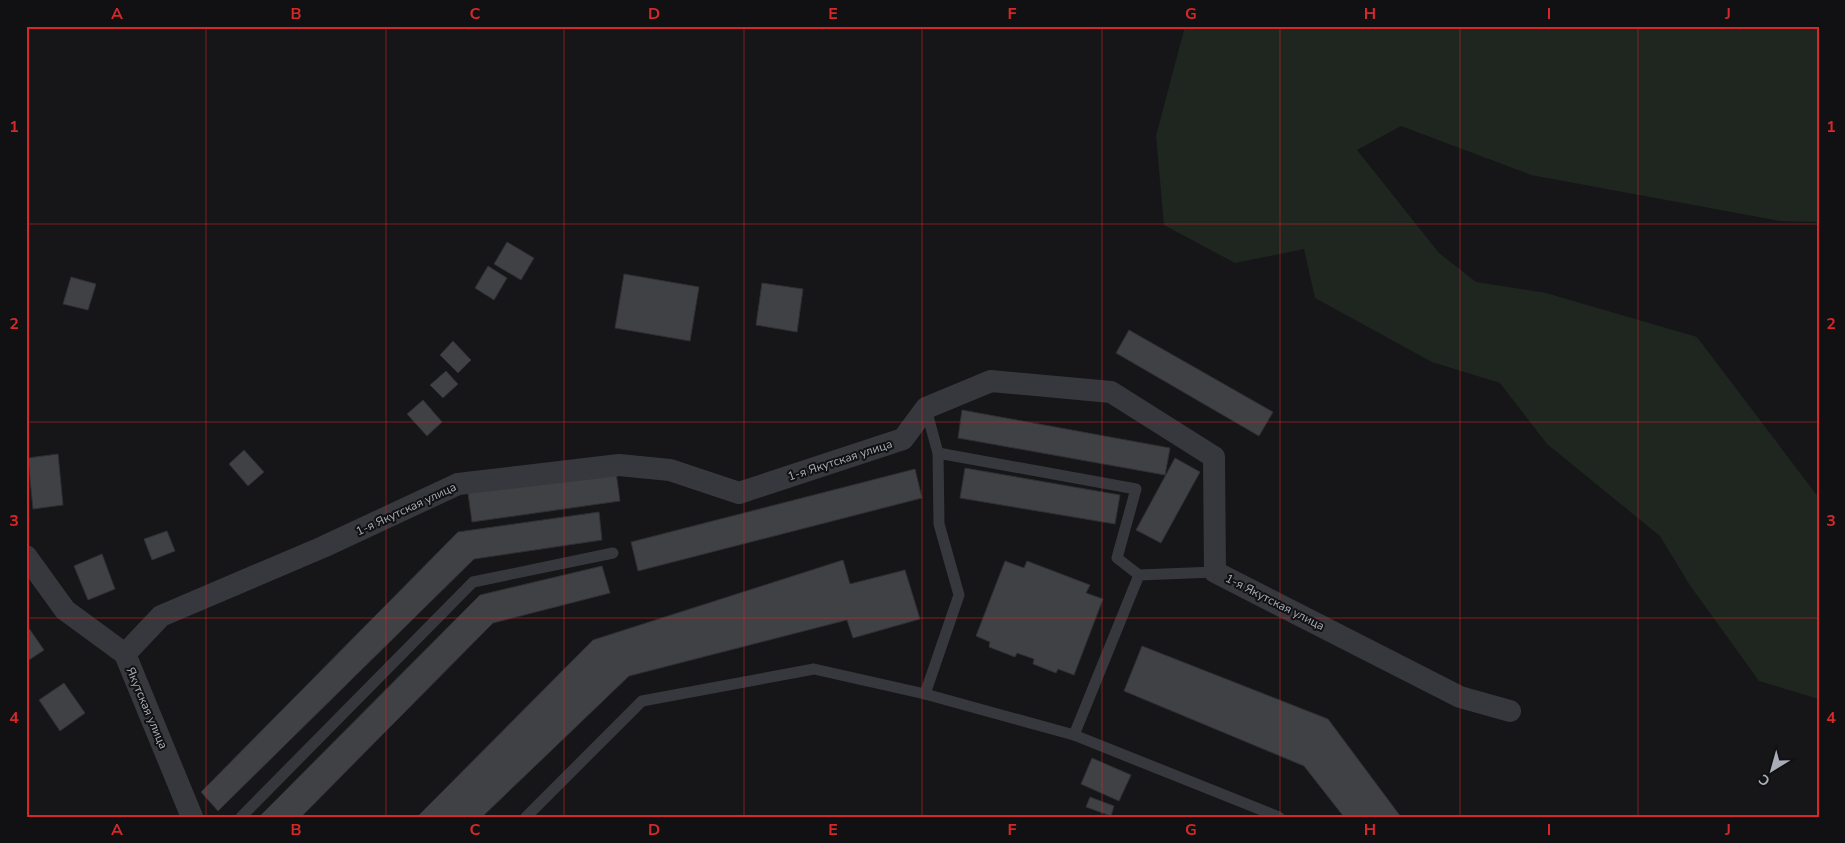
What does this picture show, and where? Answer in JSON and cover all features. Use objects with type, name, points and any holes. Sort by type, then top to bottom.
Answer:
[{"type":"street","name":"1-я Якутская улица","points":[[124,654],[161,616],[323,548],[458,484],[619,465],[670,470],[739,493],[903,439],[926,408],[991,381],[1111,392],[1214,457],[1215,572],[1460,697],[1510,711]]},
{"type":"street","name":"Якутская улица","points":[[26,556],[65,610],[124,654],[191,813]]},
{"type":"lane","points":[[924,694],[960,594],[939,524],[938,453],[926,408]]},
{"type":"lane","points":[[938,453],[1136,489],[1117,558],[1139,575],[1215,572]]},
{"type":"lane","points":[[241,817],[473,582],[613,553]]},
{"type":"lane","points":[[1074,734],[1139,575]]},
{"type":"lane","points":[[526,817],[642,701],[814,669],[924,694],[1074,734],[1279,817]]},
{"type":"shaded area","points":[[1185,26],[1819,26],[1819,222],[1780,221],[1531,175],[1401,126],[1357,150],[1439,253],[1476,282],[1546,293],[1697,337],[1819,498],[1819,699],[1759,681],[1689,584],[1660,536],[1547,444],[1500,383],[1432,362],[1315,298],[1304,249],[1235,263],[1164,225],[1156,136]]},
{"type":"building","points":[[507,242],[534,258],[521,280],[494,264]]},
{"type":"building","points":[[488,266],[507,278],[494,300],[475,288]]},
{"type":"building","points":[[624,274],[699,287],[690,341],[615,328]]},
{"type":"building","points":[[71,277],[96,284],[88,310],[63,304]]},
{"type":"building","points":[[762,283],[803,289],[797,332],[756,325]]},
{"type":"building","points":[[1129,330],[1273,412],[1259,436],[1116,353]]},
{"type":"building","points":[[453,341],[471,360],[458,373],[440,355]]},
{"type":"building","points":[[446,371],[458,384],[443,398],[430,385]]},
{"type":"building","points":[[423,400],[442,422],[427,436],[407,414]]},
{"type":"building","points":[[962,410],[1170,448],[1165,475],[958,438]]},
{"type":"building","points":[[244,450],[264,472],[248,486],[229,464]]},
{"type":"building","points":[[58,454],[63,505],[33,509],[28,458]]},
{"type":"building","points":[[1175,458],[1200,472],[1161,543],[1136,530]]},
{"type":"building","points":[[965,468],[1120,495],[1115,524],[960,498]]},
{"type":"building","points":[[915,469],[922,498],[638,571],[631,542]]},
{"type":"building","points":[[616,472],[620,501],[472,522],[468,493]]},
{"type":"building","points":[[599,512],[602,540],[474,559],[218,811],[201,792],[458,532]]},
{"type":"building","points":[[167,531],[175,551],[152,560],[144,539]]},
{"type":"building","points":[[102,554],[115,589],[88,600],[74,566]]},
{"type":"building","points":[[843,560],[850,584],[905,570],[920,619],[853,638],[847,620],[629,676],[482,817],[417,817],[593,640]]},
{"type":"building","points":[[1005,561],[1024,568],[1027,561],[1090,585],[1086,593],[1103,599],[1074,675],[1058,669],[1056,673],[1033,664],[1034,659],[1017,653],[1015,657],[989,647],[990,642],[976,636]]},
{"type":"building","points":[[602,566],[610,593],[493,623],[301,817],[259,817],[480,595]]},
{"type":"building","points":[[26,624],[44,650],[26,662]]},
{"type":"building","points":[[1142,646],[1328,719],[1401,817],[1344,817],[1304,766],[1124,691]]},
{"type":"building","points":[[64,683],[85,713],[60,731],[39,700]]},
{"type":"building","points":[[1092,758],[1131,775],[1119,801],[1081,784]]},
{"type":"building","points":[[1090,797],[1114,806],[1111,816],[1086,807]]}]
